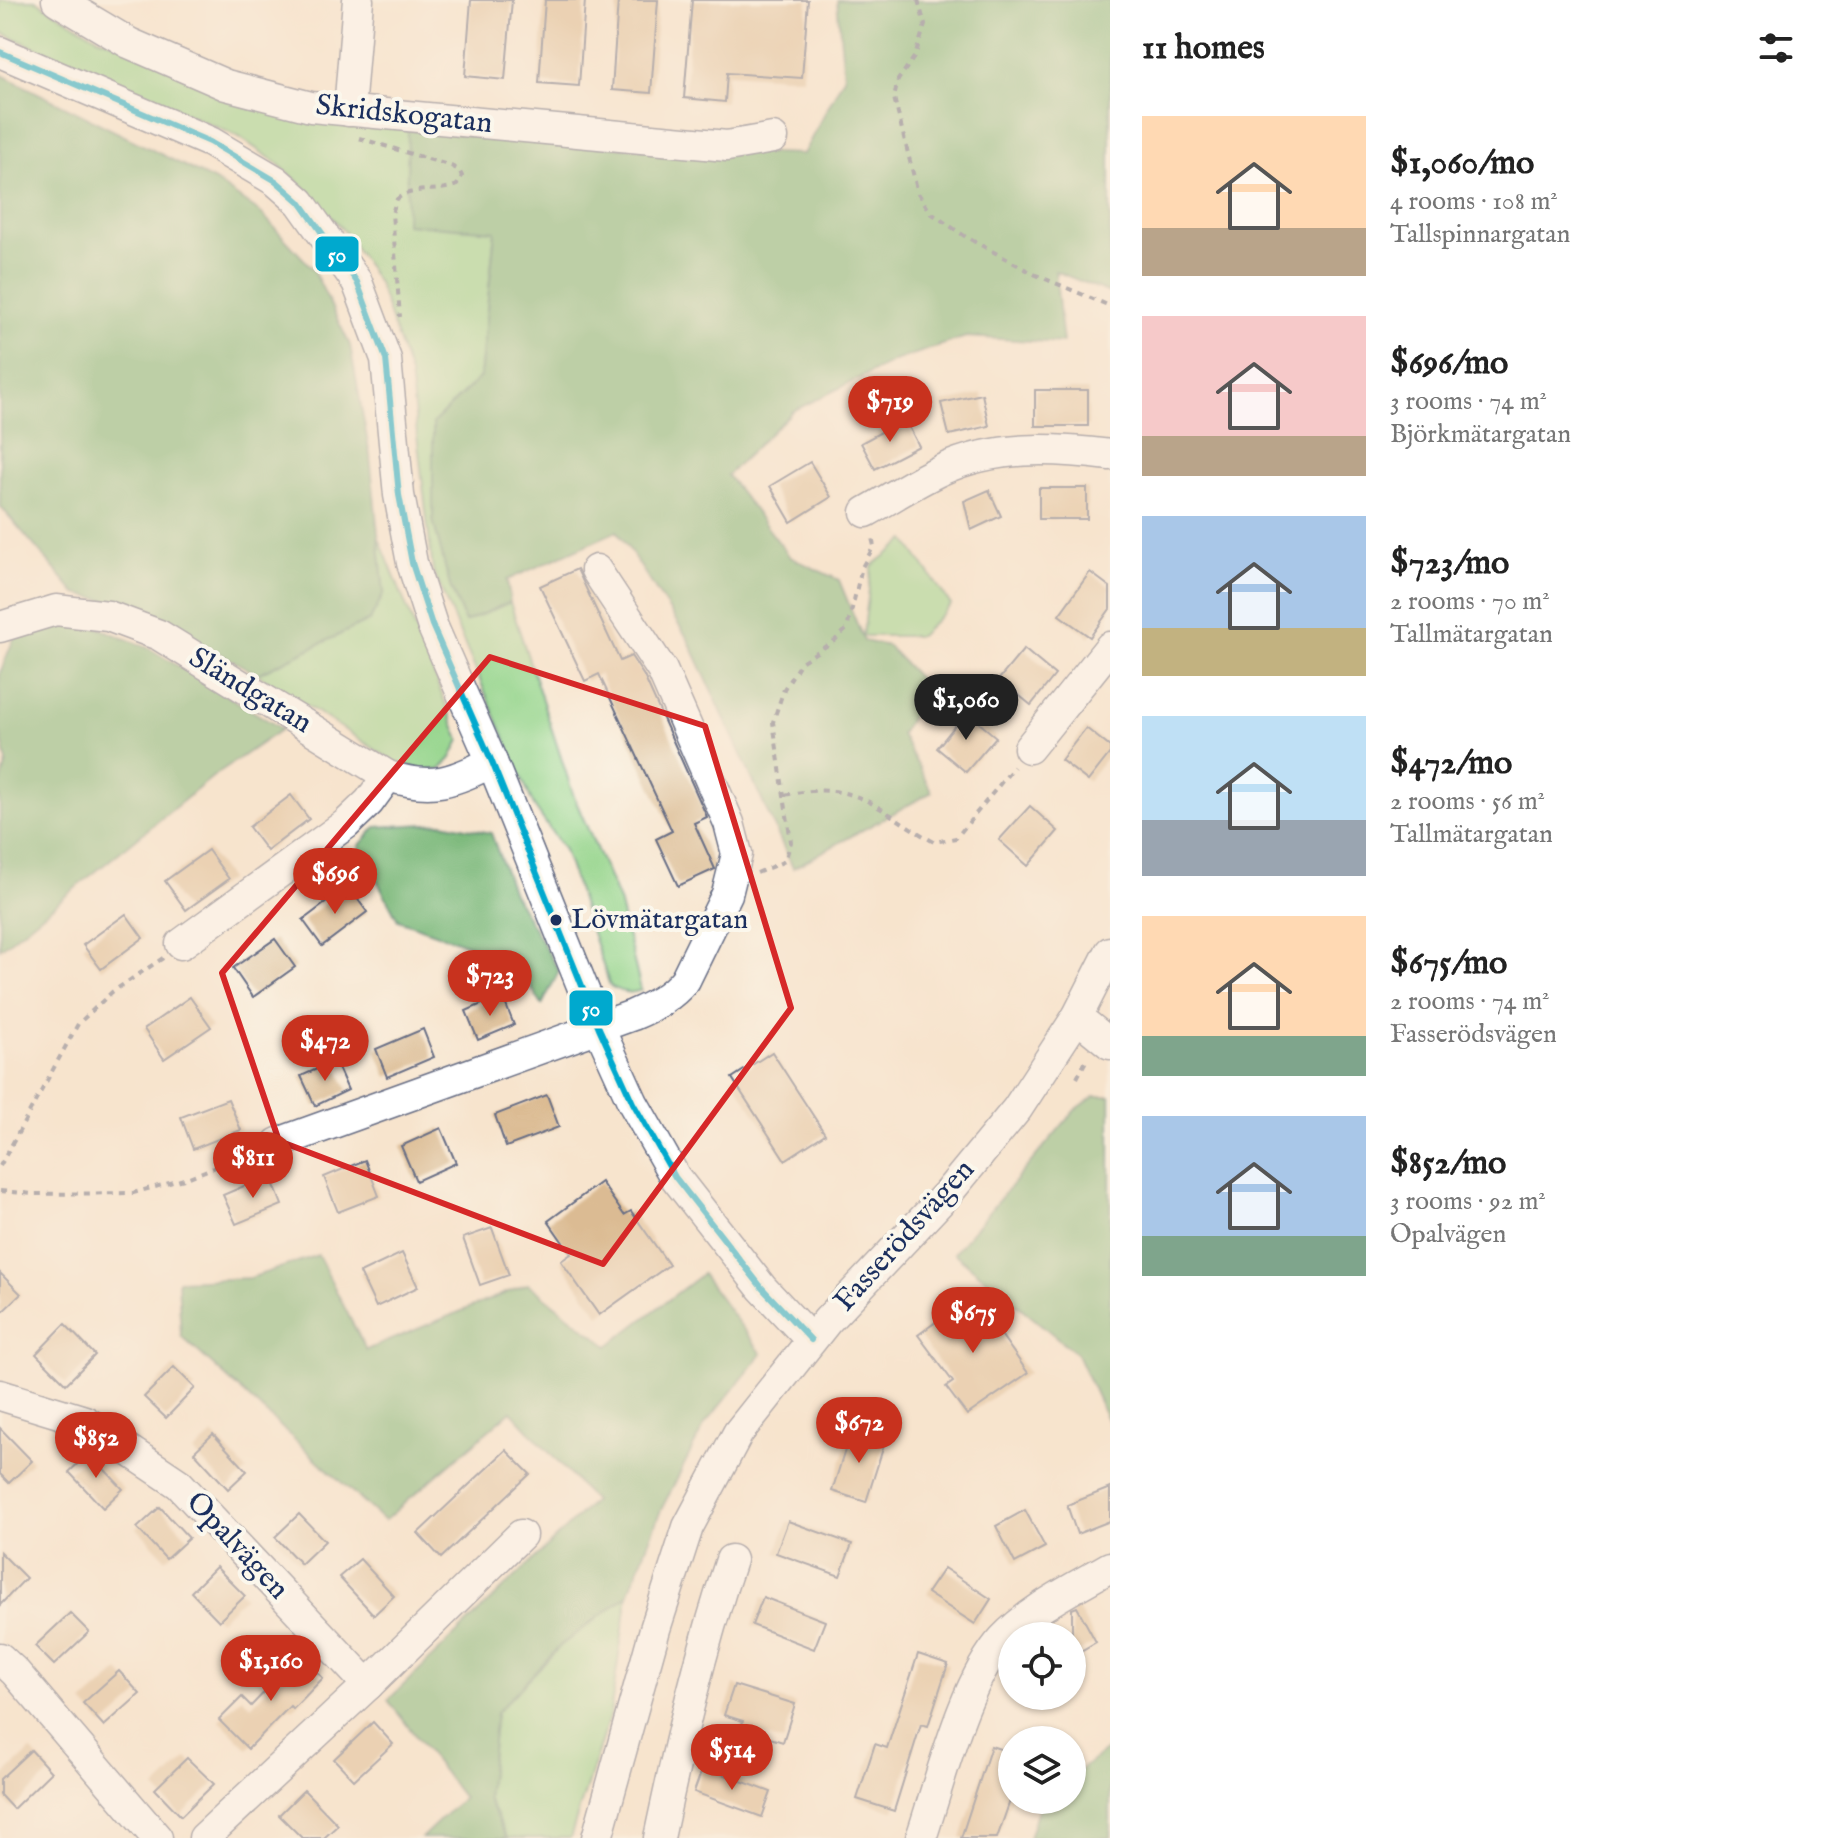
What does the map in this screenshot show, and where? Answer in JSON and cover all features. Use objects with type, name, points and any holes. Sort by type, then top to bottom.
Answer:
[{"type":"street","name":"Skridskogatan","points":[[57,0],[129,43],[226,85],[311,107],[727,146],[773,138]]},
{"type":"street","points":[[349,111],[358,0]]},
{"type":"street","points":[[0,52],[210,142],[276,181],[300,202],[357,282],[386,359],[399,495],[412,563],[432,625],[492,762],[599,1028],[633,1103],[675,1177],[762,1288],[811,1340]]},
{"type":"street","points":[[866,512],[942,469],[996,452],[1055,448],[1110,455]]},
{"type":"street","points":[[278,1143],[659,1004],[676,992],[685,980],[704,945],[734,874],[737,854],[729,823],[662,670],[596,570]]},
{"type":"street","name":"Sländgatan","points":[[0,627],[56,610],[108,616],[159,635],[388,776],[411,784],[434,785],[492,762]]},
{"type":"street","points":[[1029,748],[1110,647]]},
{"type":"street","points":[[181,944],[346,824],[369,802],[388,776]]},
{"type":"street","name":"Fasserödsvägen","points":[[597,1838],[655,1629],[688,1527],[738,1433],[811,1340],[947,1194],[1007,1121],[1077,1017],[1110,952]]},
{"type":"street","points":[[1077,1017],[1110,1044]]},
{"type":"street","name":"Opalvägen","points":[[0,1395],[85,1421],[179,1484],[368,1685]]},
{"type":"street","points":[[204,1838],[368,1685],[521,1535]]},
{"type":"street","points":[[659,1838],[684,1720],[709,1626],[731,1560]]},
{"type":"street","points":[[921,1838],[973,1685],[1002,1640],[1048,1603],[1110,1567]]},
{"type":"street","points":[[0,1658],[157,1838]]},
{"type":"path","points":[[918,0],[925,25],[915,56],[898,80],[894,98],[918,193],[931,213],[966,237],[1036,275],[1110,306]]},
{"type":"path","points":[[349,111],[353,135],[367,143],[451,166],[459,170],[462,176],[457,185],[449,189],[414,192],[397,199],[392,213],[400,323]]},
{"type":"path","points":[[734,874],[751,875],[785,861],[791,842],[773,722],[784,689],[801,662],[847,629],[862,567],[874,546],[866,512]]},
{"type":"path","points":[[785,795],[802,791],[845,791],[868,799],[934,842],[956,838],[1029,748]]},
{"type":"path","points":[[0,1166],[78,1024],[112,992],[181,944]]},
{"type":"path","points":[[0,1191],[34,1194],[133,1193],[184,1179],[278,1143]]},
{"type":"highlighted area","points":[[490,657],[705,726],[791,1008],[603,1264],[279,1141],[222,973]]},
{"type":"green space","points":[[0,0],[35,0],[99,38],[408,130],[495,231],[480,377],[433,423],[465,622],[510,602],[574,797],[619,901],[641,990],[625,992],[610,986],[564,850],[534,806],[433,571],[410,375],[378,283],[345,232],[305,188],[277,163],[239,137],[0,32]]},
{"type":"green space","points":[[837,0],[1110,0],[1110,293],[1055,271],[1063,343],[966,337],[894,361],[793,411],[727,475],[790,557],[839,580],[864,641],[888,646],[928,688],[901,734],[932,792],[793,868],[688,639],[617,531],[507,580],[510,602],[465,622],[450,586],[433,520],[433,423],[480,377],[495,231],[406,224],[408,130],[630,148],[803,154],[844,77]]},
{"type":"green space","points":[[0,74],[215,181],[262,214],[313,269],[350,345],[370,455],[384,593],[370,620],[257,674],[136,607],[76,594],[0,506]]},
{"type":"green space","points":[[375,528],[460,740],[451,758],[440,770],[422,770],[395,762],[257,674],[370,620],[384,593]]},
{"type":"green space","points":[[906,540],[951,605],[920,636],[863,636],[872,566]]},
{"type":"green space","points":[[92,625],[148,648],[282,729],[215,775],[0,949],[0,788],[7,762],[0,730],[0,673],[14,638],[54,627]]},
{"type":"green space","points":[[443,823],[491,833],[513,893],[559,971],[542,1005],[516,962],[398,920],[359,846],[376,827]]},
{"type":"green space","points":[[1095,1096],[1110,1096],[1110,1426],[1077,1354],[954,1253],[1075,1110]]},
{"type":"green space","points":[[318,1255],[366,1350],[528,1284],[608,1346],[702,1274],[762,1354],[705,1424],[661,1510],[628,1595],[561,1645],[496,1713],[487,1798],[507,1838],[421,1838],[463,1798],[388,1700],[594,1501],[511,1411],[384,1521],[181,1336],[178,1281],[250,1278]]},
{"type":"green space","points":[[628,1595],[610,1714],[570,1838],[507,1838],[487,1798],[496,1713],[561,1645]]},
{"type":"green space","points":[[1110,1747],[1110,1838],[1029,1838],[1037,1814],[1086,1814],[1086,1765]]},
{"type":"building","points":[[471,0],[512,0],[505,80],[465,76]]},
{"type":"building","points":[[545,0],[585,0],[579,86],[539,83]]},
{"type":"building","points":[[618,0],[658,0],[651,93],[612,90]]},
{"type":"building","points":[[692,0],[808,0],[802,78],[727,73],[725,102],[684,98]]},
{"type":"building","points":[[1035,390],[1088,390],[1088,426],[1035,426]]},
{"type":"building","points":[[982,394],[989,426],[949,435],[941,403]]},
{"type":"building","points":[[905,419],[919,446],[875,469],[861,443]]},
{"type":"building","points":[[810,462],[831,497],[791,522],[770,486]]},
{"type":"building","points":[[1039,488],[1087,488],[1087,519],[1039,519]]},
{"type":"building","points":[[989,490],[1001,516],[971,530],[964,501]]},
{"type":"building","points":[[577,569],[620,661],[631,656],[644,676],[707,817],[694,823],[715,869],[678,886],[656,839],[672,831],[599,674],[585,681],[540,586]]},
{"type":"building","points":[[1090,572],[1110,587],[1110,609],[1090,637],[1059,615]]},
{"type":"building","points":[[1024,649],[1055,675],[1031,705],[999,679]]},
{"type":"building","points":[[966,712],[996,737],[966,772],[937,748]]},
{"type":"building","points":[[1086,728],[1110,747],[1110,753],[1088,781],[1061,760]]},
{"type":"building","points":[[291,795],[309,819],[267,851],[249,827]]},
{"type":"building","points":[[1030,806],[1058,831],[1028,866],[999,840]]},
{"type":"building","points":[[208,850],[229,879],[186,910],[165,881]]},
{"type":"building","points":[[348,886],[367,912],[322,946],[303,920]]},
{"type":"building","points":[[126,914],[143,938],[101,969],[83,945]]},
{"type":"building","points":[[275,939],[295,967],[253,997],[233,968]]},
{"type":"building","points":[[502,995],[514,1025],[478,1040],[466,1011]]},
{"type":"building","points":[[190,997],[211,1027],[164,1059],[144,1029]]},
{"type":"building","points":[[423,1029],[434,1057],[387,1077],[376,1049]]},
{"type":"building","points":[[772,1052],[825,1134],[785,1160],[732,1078]]},
{"type":"building","points":[[335,1061],[348,1090],[315,1106],[301,1076]]},
{"type":"building","points":[[547,1095],[559,1127],[506,1147],[495,1115]]},
{"type":"building","points":[[228,1099],[241,1130],[193,1149],[181,1117]]},
{"type":"building","points":[[441,1128],[456,1163],[416,1181],[401,1146]]},
{"type":"building","points":[[365,1160],[379,1196],[338,1212],[324,1177]]},
{"type":"building","points":[[270,1175],[282,1205],[236,1224],[223,1195]]},
{"type":"building","points":[[601,1182],[624,1215],[631,1211],[669,1265],[599,1315],[561,1261],[571,1254],[548,1221]]},
{"type":"building","points":[[492,1228],[509,1275],[480,1285],[463,1238]]},
{"type":"building","points":[[402,1253],[418,1287],[376,1307],[360,1273]]},
{"type":"building","points":[[0,1273],[21,1294],[0,1314]]},
{"type":"building","points":[[973,1295],[1028,1373],[967,1415],[946,1387],[953,1382],[918,1335]]},
{"type":"building","points":[[65,1324],[95,1355],[66,1384],[36,1354]]},
{"type":"building","points":[[174,1367],[195,1388],[166,1418],[144,1397]]},
{"type":"building","points":[[0,1428],[32,1461],[9,1483],[0,1474]]},
{"type":"building","points":[[852,1428],[886,1439],[866,1502],[832,1491]]},
{"type":"building","points":[[213,1434],[247,1471],[228,1489],[194,1452]]},
{"type":"building","points":[[506,1450],[530,1474],[441,1558],[418,1533]]},
{"type":"building","points":[[89,1453],[123,1489],[103,1508],[69,1472]]},
{"type":"building","points":[[1110,1488],[1110,1521],[1077,1534],[1067,1505]]},
{"type":"building","points":[[160,1507],[189,1538],[166,1559],[137,1528]]},
{"type":"building","points":[[1025,1510],[1045,1547],[1015,1563],[996,1526]]},
{"type":"building","points":[[299,1514],[325,1541],[301,1564],[275,1537]]},
{"type":"building","points":[[788,1521],[852,1544],[840,1576],[776,1553]]},
{"type":"building","points":[[0,1552],[26,1578],[0,1605]]},
{"type":"building","points":[[360,1559],[394,1596],[374,1615],[339,1577]]},
{"type":"building","points":[[216,1567],[245,1596],[219,1621],[191,1592]]},
{"type":"building","points":[[944,1568],[991,1599],[975,1624],[927,1593]]},
{"type":"building","points":[[763,1597],[825,1621],[814,1649],[752,1625]]},
{"type":"building","points":[[1077,1607],[1085,1622],[1072,1622],[1072,1609]]},
{"type":"building","points":[[70,1613],[89,1632],[54,1665],[35,1646]]},
{"type":"building","points":[[1086,1624],[1096,1642],[1086,1648]]},
{"type":"building","points":[[918,1654],[948,1664],[928,1726],[921,1724],[894,1811],[857,1799],[875,1744],[887,1748]]},
{"type":"building","points":[[300,1655],[323,1678],[248,1749],[219,1720],[242,1697],[251,1706]]},
{"type":"building","points":[[119,1671],[140,1694],[104,1726],[83,1703]]},
{"type":"building","points":[[734,1685],[795,1704],[783,1742],[741,1729],[743,1721],[724,1715]]},
{"type":"building","points":[[373,1722],[393,1744],[354,1780],[334,1759]]},
{"type":"building","points":[[991,1746],[998,1748],[998,1814],[1005,1814],[997,1838],[961,1838]]},
{"type":"building","points":[[31,1750],[51,1772],[13,1809],[0,1795],[0,1779]]},
{"type":"building","points":[[187,1758],[214,1784],[181,1816],[155,1789]]},
{"type":"building","points":[[703,1767],[771,1792],[762,1817],[694,1792]]},
{"type":"building","points":[[304,1790],[338,1825],[324,1838],[302,1838],[279,1815]]},
{"type":"transit line","name":"50","points":[[0,52],[210,142],[276,181],[300,202],[357,282],[386,359],[399,495],[412,563],[432,625],[492,762],[599,1028],[633,1103],[675,1177],[762,1288],[811,1340]]},
{"type":"place","name":"Lövmätargatan","points":[[556,920]]}]
